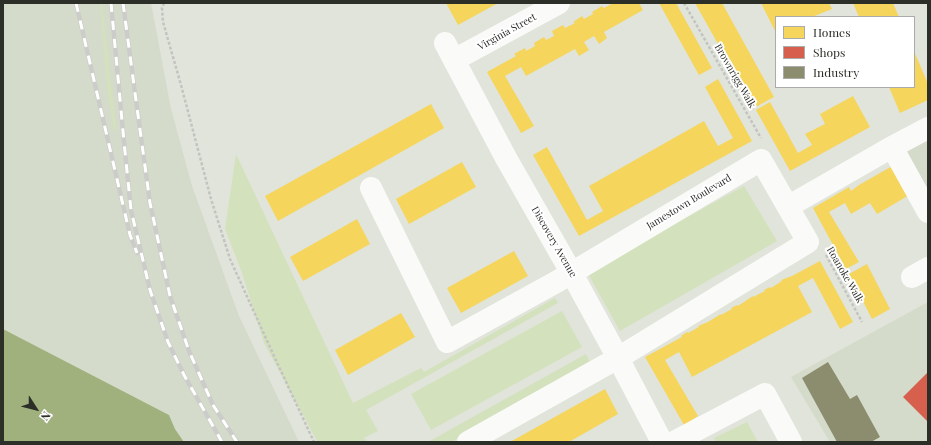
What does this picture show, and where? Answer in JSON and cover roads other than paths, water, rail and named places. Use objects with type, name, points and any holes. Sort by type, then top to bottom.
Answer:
[{"type":"street","name":"Virginia Street","points":[[450,52],[559,3]]},
{"type":"street","name":"Discovery Avenue","points":[[450,52],[506,158],[618,358],[662,442]]},
{"type":"street","points":[[468,442],[618,358],[808,242],[789,206],[928,128]]},
{"type":"street","points":[[892,147],[928,212]]},
{"type":"street","name":"Jamestown Boulevard","points":[[371,188],[447,342],[558,281],[761,160],[789,206]]},
{"type":"street","points":[[674,442],[764,394],[791,442]]},
{"type":"railway","points":[[76,3],[130,235],[137,253]]},
{"type":"railway","points":[[111,3],[131,210],[150,290],[168,342],[184,375],[222,442]]},
{"type":"railway","points":[[123,3],[150,203],[170,296],[189,351],[213,405],[237,442]]}]
